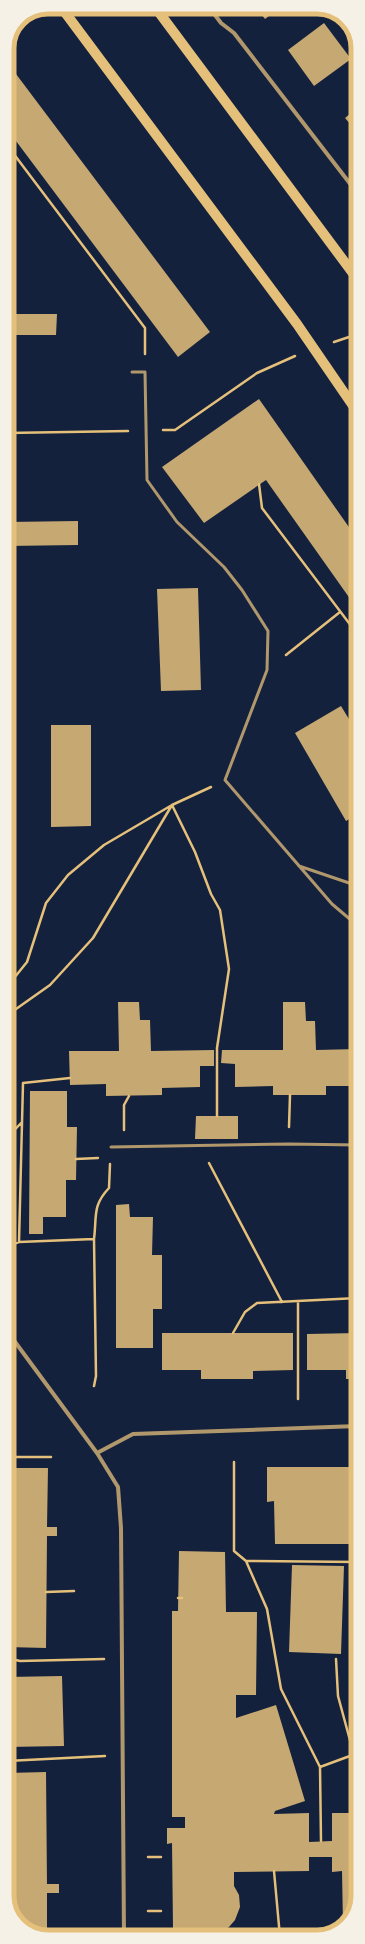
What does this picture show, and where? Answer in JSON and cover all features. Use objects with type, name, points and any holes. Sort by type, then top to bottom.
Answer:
[{"type":"main road","points":[[66,14],[296,324],[351,403]]},
{"type":"main road","points":[[160,14],[351,271]]},
{"type":"street","points":[[214,14],[221,23],[234,33],[351,185]]},
{"type":"street","points":[[14,1340],[97,1453],[118,1487],[121,1528],[124,1930]]},
{"type":"street","points":[[97,1453],[134,1434],[351,1426]]},
{"type":"lane","points":[[132,372],[146,372],[147,480],[177,522],[224,567],[242,590],[268,631],[267,670],[225,780],[332,904],[351,920]]},
{"type":"lane","points":[[299,866],[351,884]]},
{"type":"lane","points":[[111,1147],[290,1144],[351,1145]]},
{"type":"path","points":[[14,154],[145,328],[146,372]]},
{"type":"path","points":[[14,433],[175,430],[257,373],[278,362]]},
{"type":"path","points":[[259,484],[262,508],[351,626]]},
{"type":"path","points":[[267,670],[340,612]]},
{"type":"path","points":[[14,978],[27,962],[46,904],[68,875],[104,845],[172,805],[225,780]]},
{"type":"path","points":[[14,1009],[50,985],[94,938],[172,805]]},
{"type":"path","points":[[172,805],[195,852],[211,894],[220,910],[229,969],[217,1048],[217,1116]]},
{"type":"path","points":[[19,1242],[23,1083],[70,1078]]},
{"type":"path","points":[[290,1095],[290,1144]]},
{"type":"path","points":[[124,1147],[124,1105],[129,1096]]},
{"type":"path","points":[[14,1131],[22,1122]]},
{"type":"path","points":[[199,1145],[282,1302]]},
{"type":"path","points":[[94,1386],[96,1376],[94,1239],[96,1209],[100,1198],[109,1188],[111,1147]]},
{"type":"path","points":[[76,1159],[110,1158]]},
{"type":"path","points":[[14,1244],[19,1242],[94,1239]]},
{"type":"path","points":[[233,1333],[245,1312],[257,1303],[351,1298]]},
{"type":"path","points":[[298,1301],[298,1399]]},
{"type":"path","points":[[14,1457],[51,1457]]},
{"type":"path","points":[[234,1462],[234,1551],[246,1561],[267,1610],[281,1689],[320,1767],[321,1841]]},
{"type":"path","points":[[246,1561],[351,1562]]},
{"type":"path","points":[[46,1592],[74,1591]]},
{"type":"path","points":[[14,1660],[20,1661],[121,1658]]},
{"type":"path","points":[[336,1659],[338,1696],[351,1744]]},
{"type":"path","points":[[14,1761],[122,1756]]},
{"type":"path","points":[[320,1767],[351,1756]]},
{"type":"path","points":[[148,1858],[161,1858]]},
{"type":"path","points":[[274,1871],[279,1930]]},
{"type":"path","points":[[148,1911],[161,1911]]},
{"type":"building","points":[[261,14],[272,14],[265,19]]},
{"type":"building","points":[[324,23],[351,59],[314,86],[288,50]]},
{"type":"building","points":[[14,71],[210,332],[178,357],[14,138]]},
{"type":"building","points":[[351,113],[351,125],[345,118]]},
{"type":"building","points":[[14,314],[57,314],[56,335],[14,335]]},
{"type":"building","points":[[259,399],[351,530],[351,600],[266,480],[204,523],[162,467]]},
{"type":"building","points":[[78,521],[78,545],[14,546],[14,522]]},
{"type":"building","points":[[198,588],[201,690],[161,691],[157,589]]},
{"type":"building","points":[[341,706],[351,722],[351,818],[346,821],[295,733]]},
{"type":"building","points":[[51,725],[91,725],[91,826],[51,827]]},
{"type":"building","points":[[118,1002],[139,1002],[140,1020],[150,1020],[151,1051],[214,1050],[214,1066],[200,1066],[200,1087],[162,1088],[162,1095],[106,1096],[106,1084],[70,1085],[69,1051],[119,1051]]},
{"type":"building","points":[[283,1002],[305,1002],[306,1021],[315,1021],[316,1050],[351,1049],[351,1086],[326,1086],[326,1095],[273,1095],[273,1086],[235,1087],[235,1064],[221,1063],[222,1050],[283,1050]]},
{"type":"building","points":[[30,1091],[67,1091],[67,1127],[77,1127],[76,1180],[66,1180],[66,1217],[43,1217],[43,1234],[29,1234]]},
{"type":"building","points":[[196,1116],[238,1116],[238,1139],[195,1139]]},
{"type":"building","points":[[129,1204],[130,1217],[153,1217],[152,1255],[162,1255],[162,1309],[153,1309],[153,1348],[116,1348],[116,1205]]},
{"type":"building","points":[[162,1333],[293,1333],[293,1370],[253,1371],[253,1379],[201,1379],[201,1370],[162,1370]]},
{"type":"building","points":[[351,1333],[351,1379],[346,1379],[346,1370],[307,1370],[307,1334]]},
{"type":"building","points":[[267,1467],[351,1467],[351,1544],[275,1544],[274,1501],[267,1502]]},
{"type":"building","points":[[14,1468],[48,1468],[47,1527],[57,1527],[57,1536],[47,1536],[46,1648],[14,1647]]},
{"type":"building","points":[[179,1551],[225,1552],[226,1612],[257,1612],[256,1695],[236,1695],[236,1718],[276,1705],[305,1801],[275,1811],[274,1814],[309,1813],[309,1842],[332,1841],[332,1813],[351,1813],[351,1896],[348,1909],[343,1919],[342,1871],[332,1872],[332,1857],[309,1857],[309,1871],[234,1872],[234,1886],[239,1895],[240,1907],[235,1920],[225,1930],[190,1930],[187,1928],[173,1928],[172,1843],[167,1844],[167,1828],[185,1828],[185,1817],[172,1817],[172,1611],[178,1611]]},
{"type":"building","points":[[292,1565],[344,1566],[341,1654],[289,1652]]},
{"type":"building","points":[[62,1676],[64,1746],[14,1747],[14,1677]]},
{"type":"building","points":[[46,1772],[47,1884],[59,1884],[59,1893],[47,1893],[47,1930],[35,1927],[24,1920],[17,1911],[14,1901],[14,1773]]}]
